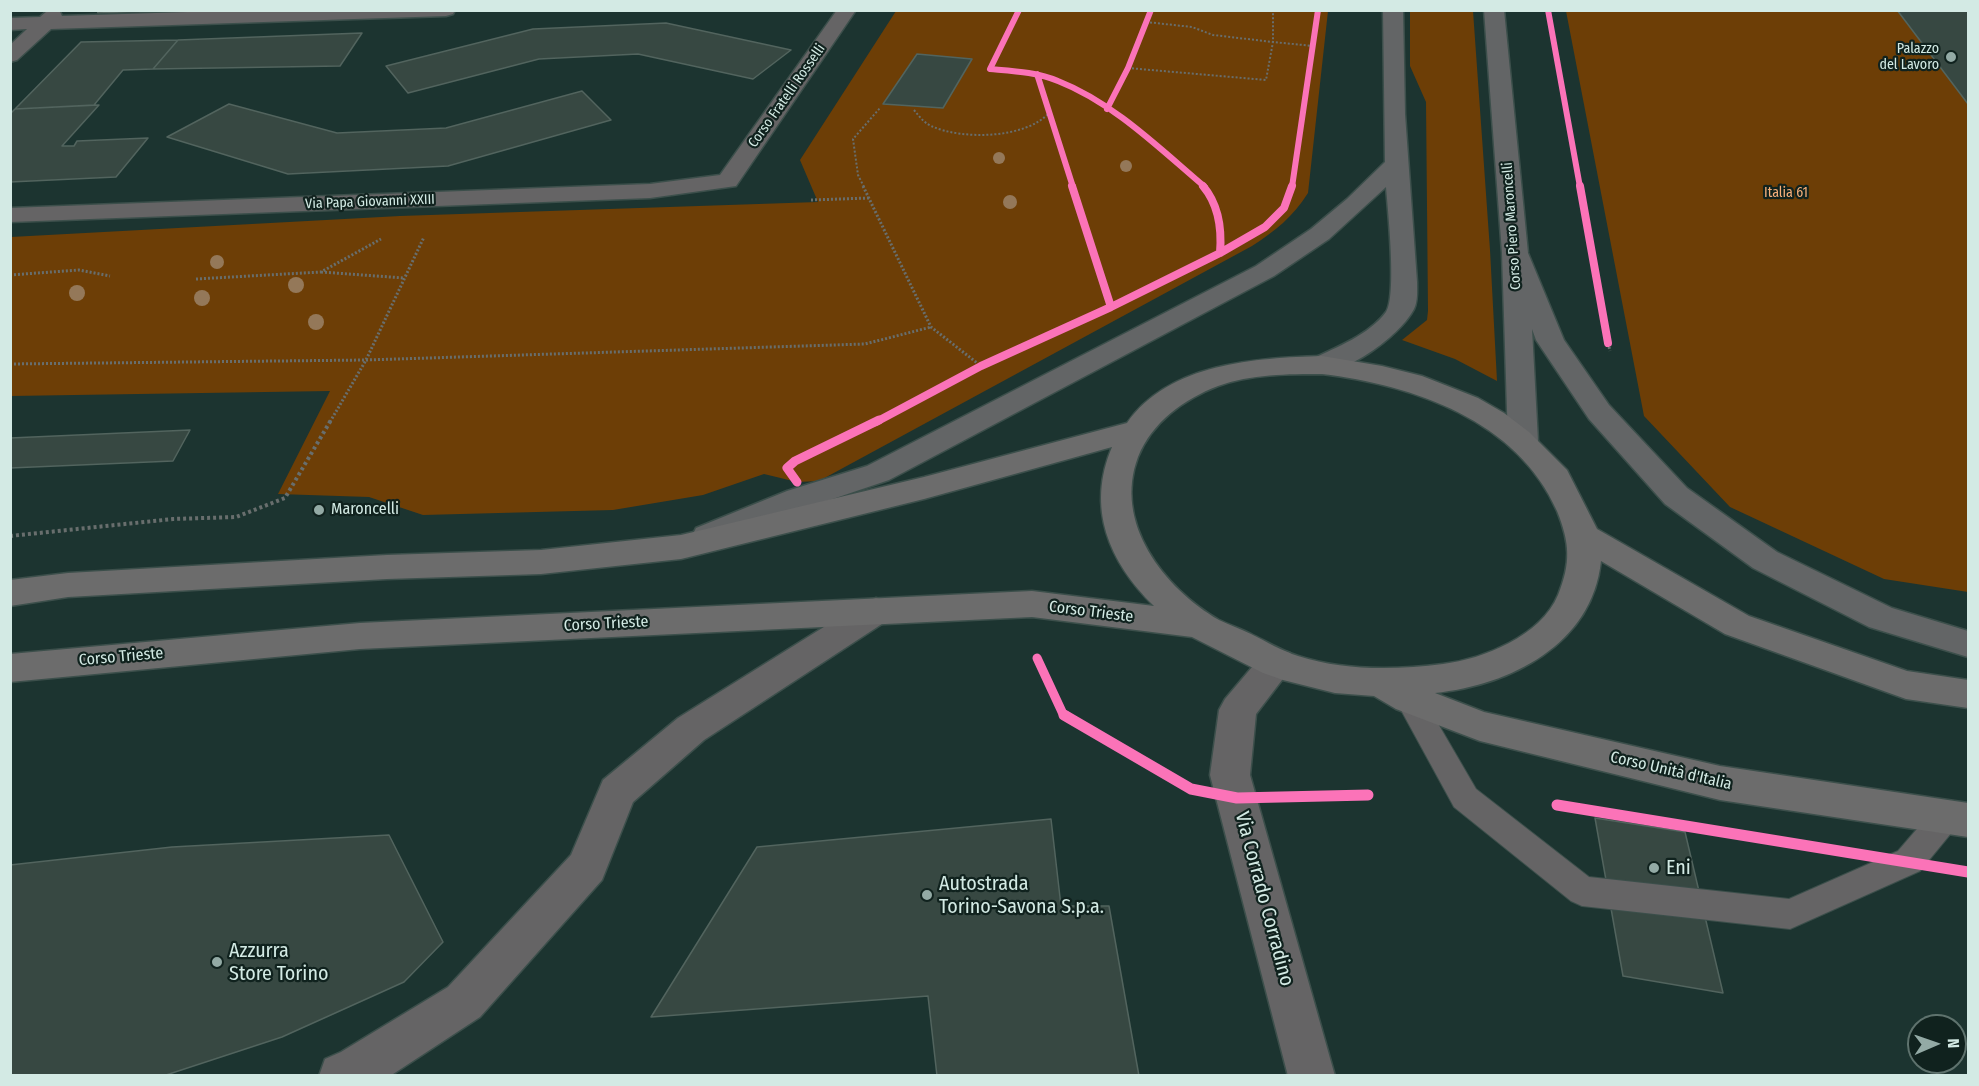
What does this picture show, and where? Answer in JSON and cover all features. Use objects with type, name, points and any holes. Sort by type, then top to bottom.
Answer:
[{"type":"main road","points":[[1322,365],[1370,339],[1386,327],[1402,308],[1404,282],[1396,165],[1393,10]]},
{"type":"main road","name":"Corso Piero Maroncelli","points":[[1494,10],[1515,254],[1523,441]]},
{"type":"main road","points":[[681,547],[798,499],[878,473],[1265,271],[1320,234],[1356,204],[1396,165]]},
{"type":"main road","points":[[1515,254],[1550,340],[1599,412],[1676,496],[1765,560],[1881,618],[1968,644]]},
{"type":"main road","points":[[1322,365],[1396,376],[1461,401],[1494,420],[1523,441],[1559,481],[1583,536],[1582,577],[1569,611],[1544,638],[1498,665],[1457,678],[1396,692],[1330,678],[1277,663],[1201,625],[1161,592],[1133,556],[1119,524],[1114,492],[1120,459],[1136,431],[1155,410],[1179,393],[1219,376],[1265,366],[1322,365]]},
{"type":"main road","points":[[10,593],[68,585],[387,567],[541,562],[681,547],[924,488],[1136,431]]},
{"type":"main road","points":[[1583,536],[1737,625],[1906,685],[1968,694]]},
{"type":"main road","name":"Corso Trieste","points":[[10,668],[360,636],[1032,604],[1201,625]]},
{"type":"main road","name":"Corso Unità d'Italia","points":[[1396,692],[1480,726],[1720,783],[1957,818]]},
{"type":"street","points":[[10,24],[52,17],[446,10]]},
{"type":"street","name":"Corso Fratelli Rosselli","points":[[728,181],[847,10]]},
{"type":"street","points":[[10,56],[52,17]]},
{"type":"street","name":"Via Papa Giovanni XXIII","points":[[10,215],[650,191],[728,181]]},
{"type":"street","points":[[342,1076],[358,1069],[464,1002],[587,867],[617,792],[691,729],[876,611]]},
{"type":"street","name":"Via Corrado Corradino","points":[[1277,663],[1238,710],[1230,775],[1312,1076]]},
{"type":"lane","points":[[1396,692],[1465,798],[1582,891],[1790,915],[1909,861],[1957,818]]},
{"type":"path","points":[[1019,10],[990,69],[1037,74],[1064,83],[1093,98],[1205,187],[1220,219],[1222,237],[1220,253],[1228,249]]},
{"type":"path","points":[[1107,109],[1128,68],[1151,10]]},
{"type":"path","points":[[1128,68],[1266,80],[1273,42],[1273,10]]},
{"type":"path","points":[[1278,214],[1291,194],[1318,10]]},
{"type":"path","points":[[1146,22],[1192,27],[1213,34],[1313,46]]},
{"type":"path","points":[[1037,74],[1111,307],[1121,302]]},
{"type":"path","points":[[880,108],[853,139],[858,176],[932,327],[981,366]]},
{"type":"path","points":[[914,110],[924,122],[970,134],[1025,130],[1040,123],[1049,113]]},
{"type":"path","points":[[811,200],[869,198]]},
{"type":"path","points":[[321,272],[405,226],[429,200]]},
{"type":"path","points":[[10,536],[173,519],[236,517],[285,498],[366,360],[426,232]]},
{"type":"path","points":[[10,275],[79,270],[110,276]]},
{"type":"path","points":[[196,279],[321,272],[404,278]]},
{"type":"path","points":[[10,364],[366,360],[865,344],[932,327]]},
{"type":"path","points":[[825,447],[981,366],[1068,327]]},
{"type":"green space","points":[[896,11],[1328,11],[1308,193],[1283,223],[1252,246],[819,481],[797,482],[764,474],[703,495],[613,510],[423,515],[369,497],[278,494],[330,391],[11,396],[11,237],[400,216],[818,202],[800,160]]},
{"type":"green space","points":[[1410,11],[1473,11],[1497,381],[1455,359],[1402,340],[1427,320],[1428,311],[1426,102],[1410,66]]},
{"type":"green space","name":"Italia 61","points":[[1566,11],[1968,11],[1968,592],[1884,579],[1730,507],[1644,416]]},
{"type":"building","points":[[97,10],[174,10],[98,13]]},
{"type":"building","name":"Palazzo del Lavoro","points":[[1897,10],[1968,10],[1968,104]]},
{"type":"building","points":[[666,23],[791,50],[753,79],[638,54],[539,59],[408,93],[386,66],[533,29]]},
{"type":"building","points":[[362,33],[340,66],[153,69],[178,40]]},
{"type":"building","points":[[178,40],[153,69],[123,70],[94,105],[15,109],[81,42]]},
{"type":"building","points":[[917,54],[972,59],[943,108],[883,104]]},
{"type":"building","points":[[582,91],[611,120],[448,166],[288,174],[167,137],[229,104],[337,133],[446,128]]},
{"type":"building","points":[[99,105],[62,146],[74,146],[77,141],[148,138],[116,177],[10,182],[10,114],[15,109]]},
{"type":"building","points":[[190,430],[173,461],[10,468],[10,438]]},
{"type":"building","points":[[1595,818],[1685,832],[1723,993],[1623,976]]},
{"type":"building","points":[[1051,819],[1061,906],[1109,906],[1139,1076],[937,1076],[928,996],[651,1017],[757,847]]},
{"type":"building","name":"Azzurra Store Torino","points":[[389,835],[443,942],[404,982],[282,1037],[163,1076],[10,1076],[10,865],[172,847]]},
{"type":"cycle path","points":[[1019,10],[990,69],[1036,74],[1058,81],[1103,105],[1147,138],[1205,187],[1214,203],[1219,219],[1220,253]]},
{"type":"cycle path","points":[[1107,109],[1128,68],[1151,10]]},
{"type":"cycle path","points":[[797,482],[787,468],[795,461],[981,366],[1111,307],[1220,253],[1265,227],[1284,208],[1291,193],[1318,10]]},
{"type":"cycle path","points":[[1548,10],[1608,343]]},
{"type":"cycle path","points":[[1037,74],[1111,307]]},
{"type":"cycle path","points":[[1037,658],[1063,714],[1191,789],[1237,798],[1368,795]]},
{"type":"cycle path","points":[[1557,805],[1968,872]]},
{"type":"place","name":"Palazzo del Lavoro","points":[[1951,57]]},
{"type":"place","name":"Maroncelli","points":[[319,510]]},
{"type":"place","name":"Eni","points":[[1654,868]]},
{"type":"place","name":"Autostrada Torino-Savona S.p.a.","points":[[927,895]]},
{"type":"place","name":"Azzurra Store Torino","points":[[217,962]]}]
